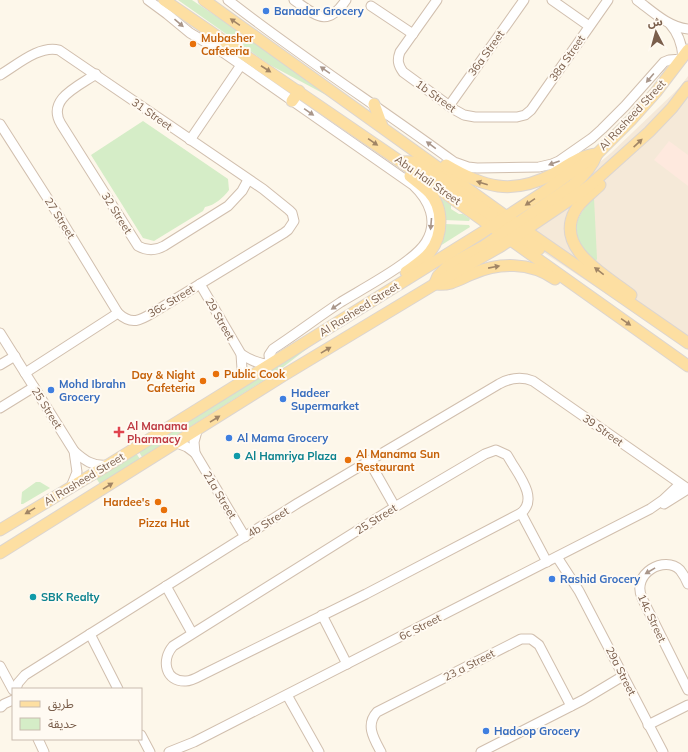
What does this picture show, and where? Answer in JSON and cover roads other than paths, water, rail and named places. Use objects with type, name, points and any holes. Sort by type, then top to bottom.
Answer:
[{"type":"main road","name":"Abu Hail Street","points":[[164,0],[401,162]]},
{"type":"main road","name":"Abu Hail Street","points":[[204,0],[427,158],[499,221],[514,232],[648,316],[688,344]]},
{"type":"main road","name":"Al Rasheed Street","points":[[0,530],[239,384],[544,192],[597,154],[636,115],[684,56]]},
{"type":"main road","name":"Al Rasheed Street","points":[[514,232],[571,199],[609,169],[649,132],[672,108],[688,87]]},
{"type":"main road","points":[[292,101],[299,91]]},
{"type":"main road","points":[[374,104],[382,126]]},
{"type":"main road","points":[[427,158],[442,162],[478,182],[503,186],[528,184],[540,180],[582,157],[597,154]]},
{"type":"main road","points":[[594,299],[583,297],[552,276],[520,266],[508,265],[490,267],[453,283],[435,284],[438,276],[449,265],[514,232],[573,185],[592,165],[597,154]]},
{"type":"main road","points":[[396,286],[401,276],[424,259],[430,252],[439,233],[440,222],[434,199],[429,192],[408,174],[401,162],[412,161],[421,164],[499,221]]},
{"type":"main road","points":[[609,169],[601,184],[578,206],[575,211],[572,217],[570,229],[572,241],[581,256],[637,300],[648,316]]},
{"type":"main road","name":"Abu Hail Street","points":[[499,221],[594,299],[688,366]]},
{"type":"main road","points":[[514,232],[668,338],[688,344]]},
{"type":"main road","name":"Al Rasheed Street","points":[[0,553],[197,431],[284,375],[435,284]]},
{"type":"street","points":[[148,0],[190,33],[224,53],[419,191],[431,211],[432,227],[426,242],[416,254],[273,349],[269,355],[270,364],[261,364],[240,354]]},
{"type":"street","points":[[228,0],[251,19],[460,165],[478,168],[546,166],[566,158],[592,138],[625,106],[664,62],[684,56],[678,34],[669,23]]},
{"type":"street","points":[[238,8],[243,0]]},
{"type":"street","points":[[294,0],[318,16],[327,17],[336,14],[346,0]]},
{"type":"street","points":[[371,6],[413,34],[437,0]]},
{"type":"street","name":"36a Street","points":[[448,106],[524,0]]},
{"type":"street","points":[[552,0],[589,26]]},
{"type":"street","name":"38a Street","points":[[525,115],[533,106],[608,0]]},
{"type":"street","points":[[637,0],[676,27],[688,29]]},
{"type":"street","name":"1b Street","points":[[413,34],[400,52],[398,57],[399,68],[448,106],[459,113],[476,117],[517,117],[525,115]]},
{"type":"street","name":"31 Street","points":[[0,75],[37,52],[48,48],[54,48],[64,52],[263,189],[292,213],[294,221]]},
{"type":"street","points":[[190,140],[241,65]]},
{"type":"street","name":"32 Street","points":[[96,74],[62,98],[57,108],[57,114],[61,124],[138,246],[148,250],[154,250],[164,246],[228,206],[242,191],[248,180]]},
{"type":"street","name":"27 Street","points":[[0,124],[57,213],[118,313]]},
{"type":"street","name":"36c Street","points":[[118,313],[128,320],[141,320],[284,233],[294,221]]},
{"type":"street","name":"29 Street","points":[[200,284],[240,354],[242,369],[239,384]]},
{"type":"street","points":[[25,373],[118,313]]},
{"type":"street","name":"25 Street","points":[[0,333],[74,451],[77,472],[71,487]]},
{"type":"street","points":[[0,365],[15,356]]},
{"type":"street","name":"4b Street","points":[[16,688],[18,683],[25,675],[304,500],[499,384],[515,378]]},
{"type":"street","name":"39 Street","points":[[515,378],[533,381],[685,487]]},
{"type":"street","points":[[0,408],[34,387]]},
{"type":"street","points":[[195,453],[194,442],[197,431]]},
{"type":"street","name":"21a Street","points":[[177,443],[187,447],[195,453],[245,537]]},
{"type":"street","name":"25 Street","points":[[496,450],[502,452],[510,460],[528,495],[528,505],[521,513],[204,674],[191,680],[184,681],[178,680],[168,671],[166,658],[168,651],[173,646],[396,507],[485,454],[496,450]]},
{"type":"street","points":[[74,451],[90,463],[97,466],[108,465]]},
{"type":"street","points":[[369,461],[396,507]]},
{"type":"street","name":"6c Street","points":[[169,752],[190,744],[650,510],[663,500],[685,487]]},
{"type":"street","points":[[521,513],[547,562]]},
{"type":"street","name":"29a Street","points":[[560,555],[663,752]]},
{"type":"street","name":"14c Street","points":[[688,584],[680,570],[663,564],[644,575],[640,580],[639,586],[639,592],[688,690]]},
{"type":"street","points":[[166,586],[192,633]]},
{"type":"street","points":[[322,615],[347,664]]},
{"type":"street","points":[[90,634],[117,688]]},
{"type":"street","name":"23 a Street","points":[[381,752],[371,731],[371,721],[377,712],[521,639],[531,640],[539,645],[571,706]]},
{"type":"street","points":[[2,669],[14,677],[25,675]]},
{"type":"street","points":[[2,669],[12,688]]},
{"type":"street","points":[[482,752],[624,679]]},
{"type":"street","points":[[289,693],[319,752]]},
{"type":"street","points":[[1,707],[12,700]]},
{"type":"street","points":[[648,725],[688,704]]},
{"type":"street","points":[[1,707],[6,708],[12,706]]},
{"type":"street","points":[[142,737],[150,752]]},
{"type":"street","points":[[38,740],[44,752]]},
{"type":"street","name":"6c Street","points":[[178,752],[190,744]]},
{"type":"place","name":"Banadar Grocery","points":[[266,11]]},
{"type":"place","name":"Mubasher Cafeteria","points":[[193,44]]},
{"type":"place","name":"Public Cook","points":[[216,374]]},
{"type":"place","name":"Day & Night Cafeteria","points":[[203,381]]},
{"type":"place","name":"Mohd Ibrahn Grocery","points":[[51,390]]},
{"type":"place","name":"Hadeer Supermarket","points":[[283,399]]},
{"type":"place","name":"Al Manama Pharmacy","points":[[119,432]]},
{"type":"place","name":"Al Mama Grocery","points":[[229,438]]},
{"type":"place","name":"Al Hamriya Plaza","points":[[237,456]]},
{"type":"place","name":"Al Manama Sun Restaurant","points":[[348,460]]},
{"type":"place","name":"Hardee's","points":[[158,502]]},
{"type":"place","name":"Pizza Hut","points":[[164,510]]},
{"type":"place","name":"Rashid Grocery","points":[[552,579]]},
{"type":"place","name":"SBK Realty","points":[[33,597]]},
{"type":"place","name":"Hadoop Grocery","points":[[486,731]]}]
